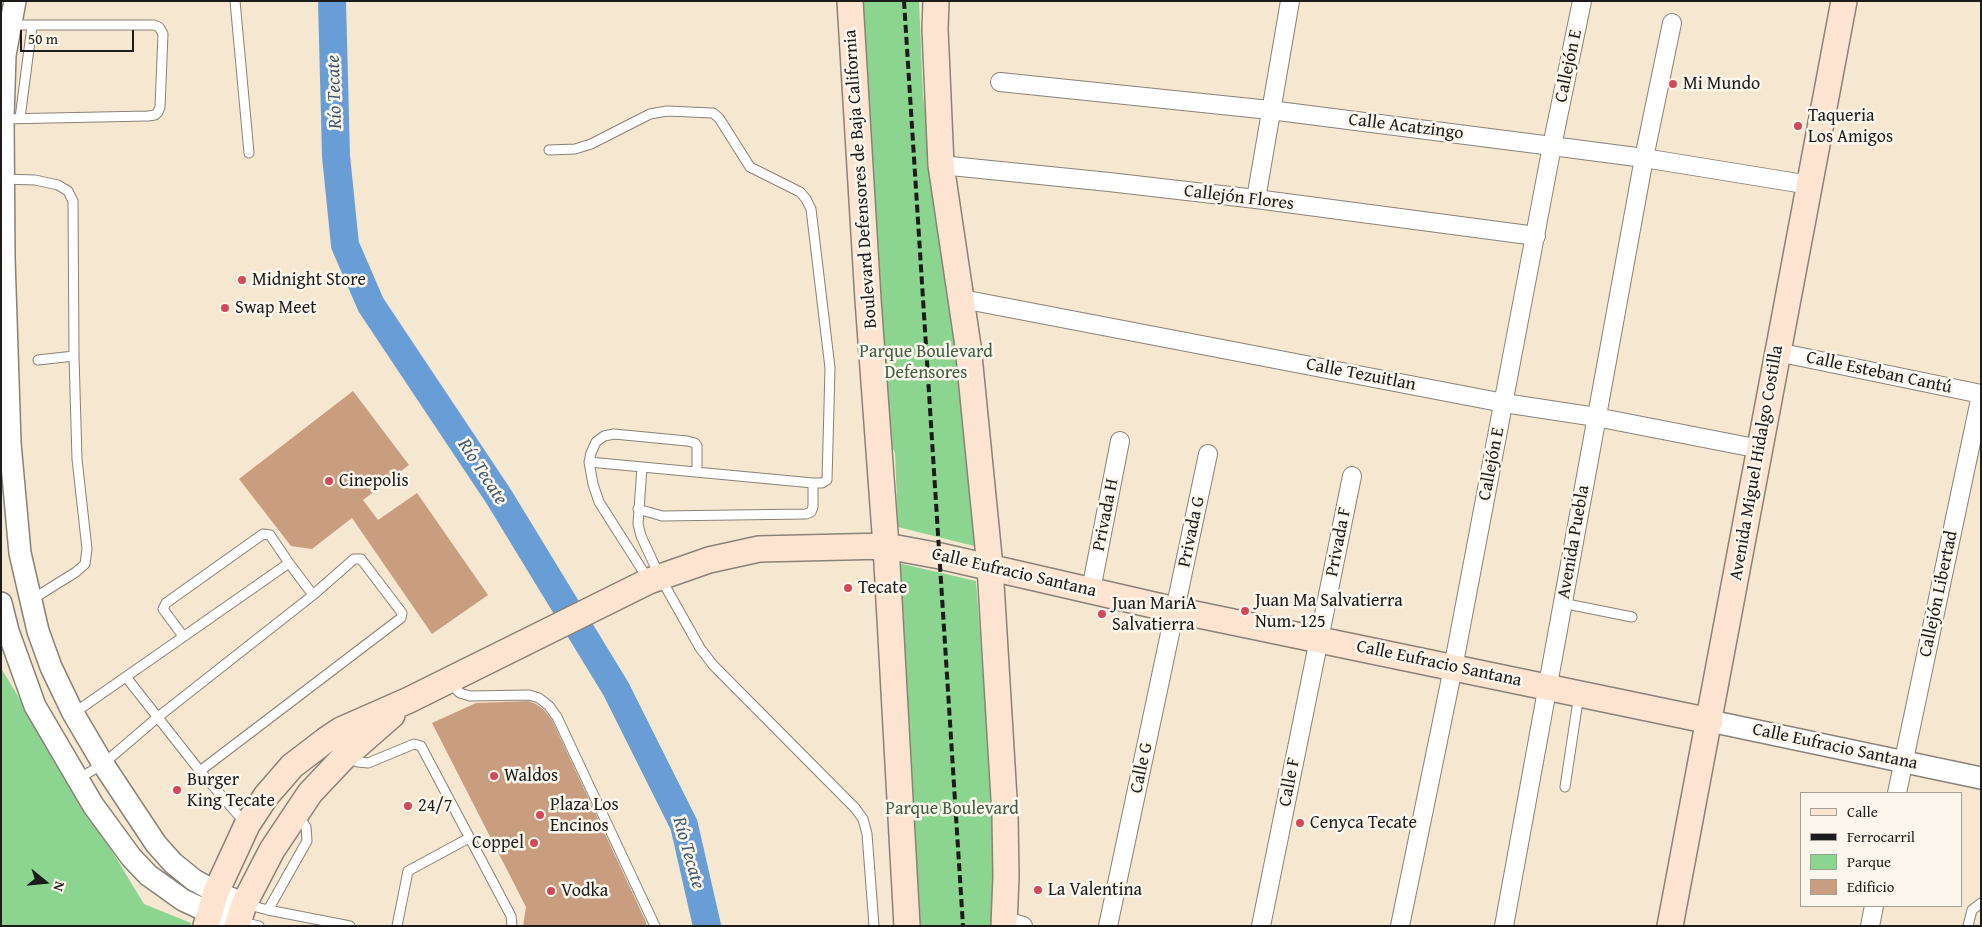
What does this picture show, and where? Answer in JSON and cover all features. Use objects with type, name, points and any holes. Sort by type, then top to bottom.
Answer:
[{"type":"main road","name":"Boulevard Defensores de Baja California","points":[[850,1],[868,300],[886,546],[907,926]]},
{"type":"main road","points":[[936,1],[935,38],[941,165],[962,299],[990,567],[1005,815],[1006,877],[1011,924]]},
{"type":"main road","name":"Avenida Miguel Hidalgo Costilla","points":[[1670,926],[1844,1]]},
{"type":"main road","name":"Calle Eufracio Santana","points":[[335,748],[409,700],[655,579],[709,560],[759,549],[886,546],[990,567],[1175,610],[1710,721]]},
{"type":"main road","points":[[245,919],[272,850],[310,793],[335,748]]},
{"type":"main road","points":[[210,910],[247,825],[266,796],[292,766],[335,748]]},
{"type":"street","points":[[14,1],[5,55],[8,119],[3,179],[6,442],[20,552],[30,600],[38,631],[52,668],[74,713],[103,764],[156,844],[173,863],[194,880],[210,910]]},
{"type":"street","points":[[1256,199],[1290,1]]},
{"type":"street","name":"Callejón E","points":[[1400,926],[1582,1]]},
{"type":"street","name":"Avenida Puebla","points":[[1504,926],[1644,158],[1672,22]]},
{"type":"street","name":"Calle Acatzingo","points":[[1000,82],[1270,110],[1644,158],[1810,185]]},
{"type":"street","name":"Callejón Flores","points":[[941,165],[1256,199],[1536,236]]},
{"type":"street","name":"Calle Tezuitlan","points":[[962,299],[1504,403],[1596,417],[1760,449]]},
{"type":"street","name":"Calle Esteban Cantú","points":[[1777,352],[1981,395]]},
{"type":"street","name":"Callejón Libertad","points":[[1897,792],[1981,395]]},
{"type":"street","name":"Privada H","points":[[1091,590],[1120,440]]},
{"type":"street","name":"Privada G","points":[[1175,610],[1208,454]]},
{"type":"street","name":"Privada F","points":[[1320,639],[1352,476]]},
{"type":"street","points":[[1,603],[8,631],[35,706],[93,805],[126,850],[148,875],[183,900],[210,910],[245,919]]},
{"type":"street","name":"Calle G","points":[[1108,926],[1175,610]]},
{"type":"street","name":"Calle F","points":[[1261,926],[1320,639]]},
{"type":"street","name":"Calle Eufracio Santana","points":[[1710,721],[1981,778]]},
{"type":"street","points":[[1870,926],[1874,907]]},
{"type":"lane","points":[[235,1],[249,153]]},
{"type":"lane","points":[[9,25],[154,25],[159,27],[163,34],[160,107],[158,112],[148,116],[8,119],[32,26]]},
{"type":"lane","points":[[549,150],[575,149],[591,144],[650,114],[667,111],[713,113],[719,118],[750,167],[800,192],[811,209],[830,368],[827,480],[822,483],[813,483],[590,462]]},
{"type":"lane","points":[[3,179],[35,180],[58,185],[68,191],[73,202],[77,459],[87,549],[85,564],[76,572],[30,600]]},
{"type":"lane","points":[[38,360],[74,356]]},
{"type":"lane","points":[[697,472],[698,452],[695,443],[614,434],[604,436],[596,442],[591,453],[590,462],[593,484],[600,502],[655,579],[712,665],[855,808],[863,819],[867,834],[874,926]]},
{"type":"lane","points":[[642,467],[638,524],[640,536],[655,579]]},
{"type":"lane","points":[[638,509],[662,516],[806,514],[811,512],[813,508],[813,483]]},
{"type":"lane","points":[[183,636],[164,609],[166,603],[263,534],[270,535],[313,595]]},
{"type":"lane","points":[[78,779],[103,764],[158,717],[313,595],[354,559],[358,558],[361,560],[403,615],[401,618],[200,771]]},
{"type":"lane","points":[[74,713],[289,563]]},
{"type":"lane","points":[[1562,603],[1632,617]]},
{"type":"lane","points":[[126,677],[200,771],[247,825]]},
{"type":"lane","points":[[448,681],[460,693],[470,696],[528,695],[539,698],[549,706],[557,716],[655,926]]},
{"type":"lane","points":[[1565,787],[1579,694]]},
{"type":"lane","points":[[335,748],[358,762],[368,763],[414,744],[421,746],[511,916],[512,926]]},
{"type":"lane","points":[[268,910],[307,841],[306,827],[296,812]]},
{"type":"lane","points":[[397,926],[408,871],[469,838]]},
{"type":"lane","points":[[1968,926],[1972,910],[1981,903]]},
{"type":"lane","points":[[245,919],[268,910],[350,926]]},
{"type":"green space","name":"Parque Boulevard Defensores","points":[[862,1],[919,1],[923,95],[937,213],[964,317],[978,547],[898,527],[895,453],[889,439]]},
{"type":"green space","name":"Parque Boulevard","points":[[898,563],[976,581],[993,808],[993,926],[917,926]]},
{"type":"green space","points":[[1,668],[144,904],[191,923],[190,926],[1,926]]},
{"type":"building","points":[[353,391],[409,465],[363,500],[378,520],[417,493],[488,595],[432,634],[352,518],[312,549],[291,546],[239,479]]},
{"type":"building","name":"Plaza Los Encinos","points":[[528,701],[544,710],[552,720],[646,922],[646,926],[523,926],[526,907],[432,723],[476,703]]},
{"type":"waterway","name":"Río Tecate","points":[[332,1],[336,156],[345,245],[371,305],[499,497],[616,689],[684,825],[707,926]]},
{"type":"railway","points":[[904,1],[963,926]]},
{"type":"place","name":"Mi Mundo","points":[[1673,84]]},
{"type":"place","name":"Taqueria Los Amigos","points":[[1798,126]]},
{"type":"place","name":"Midnight Store","points":[[242,280]]},
{"type":"place","name":"Swap Meet","points":[[225,308]]},
{"type":"place","name":"Cinepolis","points":[[329,481]]},
{"type":"place","name":"Tecate","points":[[848,588]]},
{"type":"place","name":"Juan Ma Salvatierra Num. 125","points":[[1245,611]]},
{"type":"place","name":"Juan MariA Salvatierra","points":[[1102,614]]},
{"type":"place","name":"Waldos","points":[[494,776]]},
{"type":"place","name":"Burger King Tecate","points":[[177,790]]},
{"type":"place","name":"24/7","points":[[408,806]]},
{"type":"place","name":"Plaza Los Encinos","points":[[540,815]]},
{"type":"place","name":"Cenyca Tecate","points":[[1300,823]]},
{"type":"place","name":"Coppel","points":[[534,843]]},
{"type":"place","name":"La Valentina","points":[[1038,890]]},
{"type":"place","name":"Vodka","points":[[551,891]]}]
